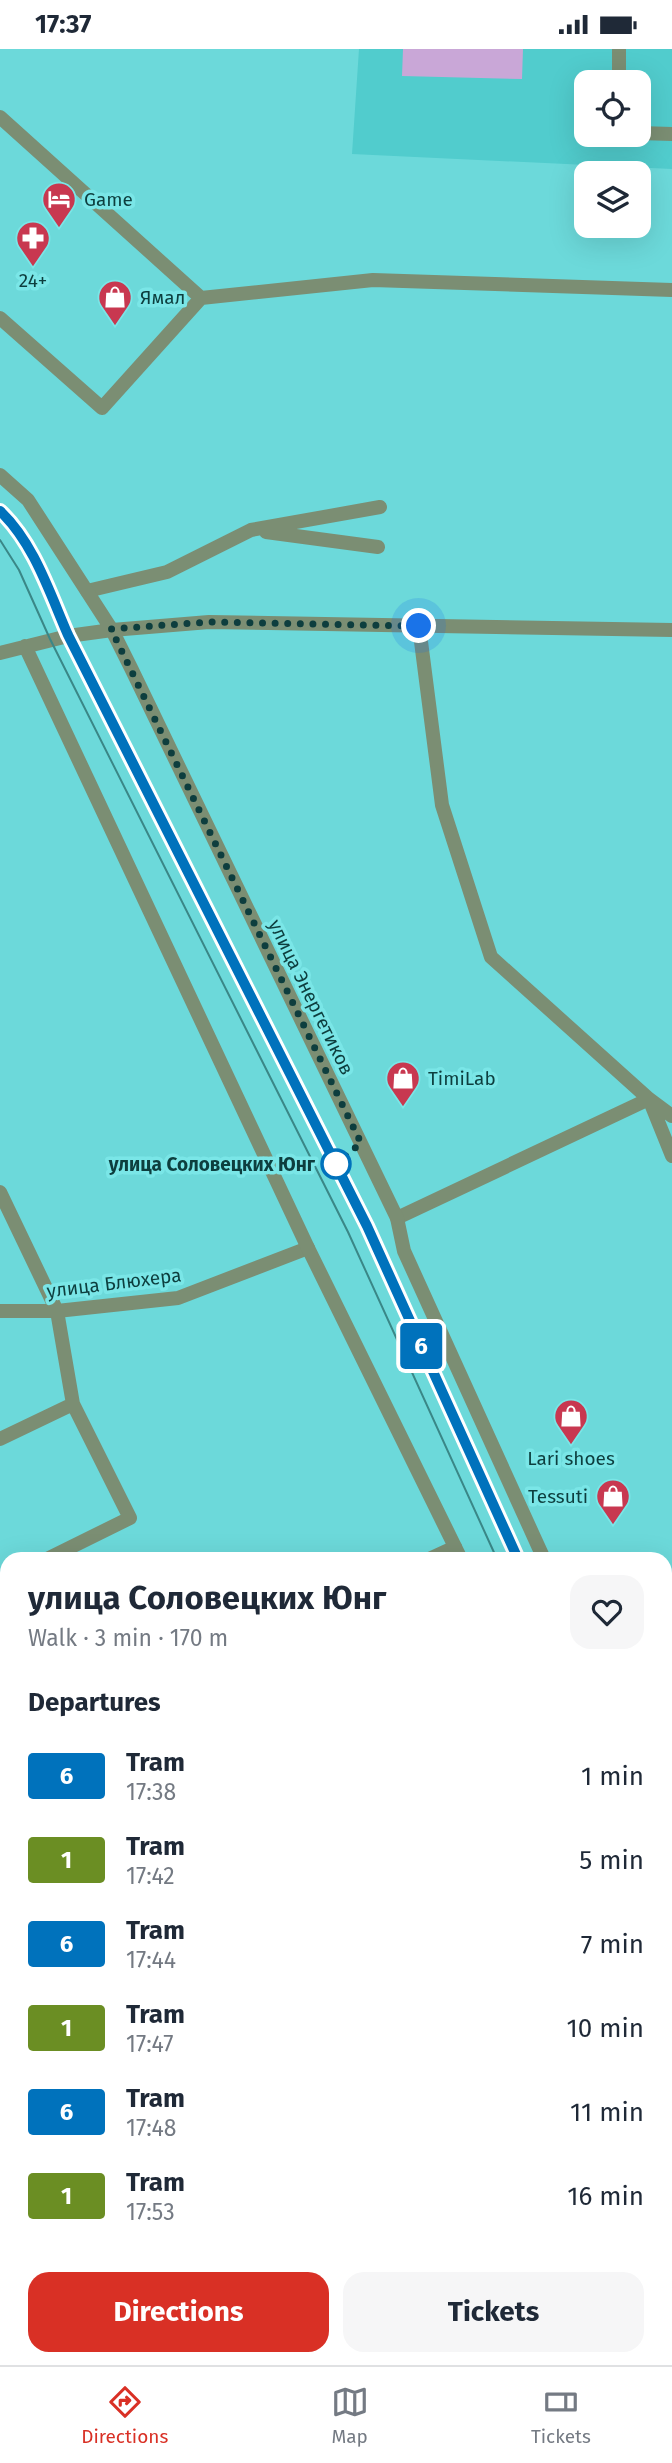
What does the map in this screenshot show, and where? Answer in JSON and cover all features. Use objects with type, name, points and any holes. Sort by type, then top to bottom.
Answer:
[{"type":"street","points":[[619,49],[619,70]]},
{"type":"street","points":[[0,117],[201,298]]},
{"type":"street","points":[[651,133],[672,134]]},
{"type":"street","points":[[0,318],[102,408],[201,298],[373,280],[672,290]]},
{"type":"street","name":"улица Энергетиков","points":[[0,475],[28,500],[111,629],[397,1218],[404,1251],[541,1552]]},
{"type":"street","points":[[87,591],[167,572],[251,530],[380,507]]},
{"type":"street","points":[[251,530],[378,547]]},
{"type":"street","points":[[0,653],[68,635],[209,622],[672,630]]},
{"type":"street","points":[[419,626],[442,805],[491,957],[649,1098],[672,1115]]},
{"type":"street","points":[[25,646],[308,1248],[458,1552]]},
{"type":"street","points":[[649,1098],[672,1156]]},
{"type":"street","points":[[397,1218],[649,1098]]},
{"type":"street","points":[[0,1192],[57,1311],[72,1404],[130,1518],[61,1552]]},
{"type":"street","name":"улица Блюхера","points":[[0,1311],[57,1311],[178,1298],[308,1248]]},
{"type":"street","points":[[0,1439],[72,1404]]},
{"type":"shaded area","points":[[359,49],[672,49],[672,169],[651,168],[651,161],[574,161],[574,164],[352,154]]},
{"type":"shaded area","points":[[403,49],[523,49],[522,79],[402,76]]},
{"type":"tram line","points":[[0,511],[32,554],[68,636],[367,1226],[515,1552]]},
{"type":"tram line","name":"6","points":[[0,511],[11,521],[37,565],[68,635],[367,1226],[515,1552]]},
{"type":"tram line","points":[[0,540],[19,570],[50,639],[348,1232],[494,1552]]},
{"type":"place","name":"Game","points":[[59,229]]},
{"type":"place","name":"24+","points":[[33,268]]},
{"type":"place","name":"Ямал","points":[[115,327]]},
{"type":"place","name":"TimiLab","points":[[403,1108]]},
{"type":"place","name":"улица Соловецких Юнг","points":[[336,1164]]},
{"type":"place","name":"Lari shoes","points":[[571,1446]]},
{"type":"place","name":"Tessuti","points":[[613,1526]]},
{"type":"route","points":[[336,1164],[361,1143],[111,629],[209,622],[419,626]]}]
